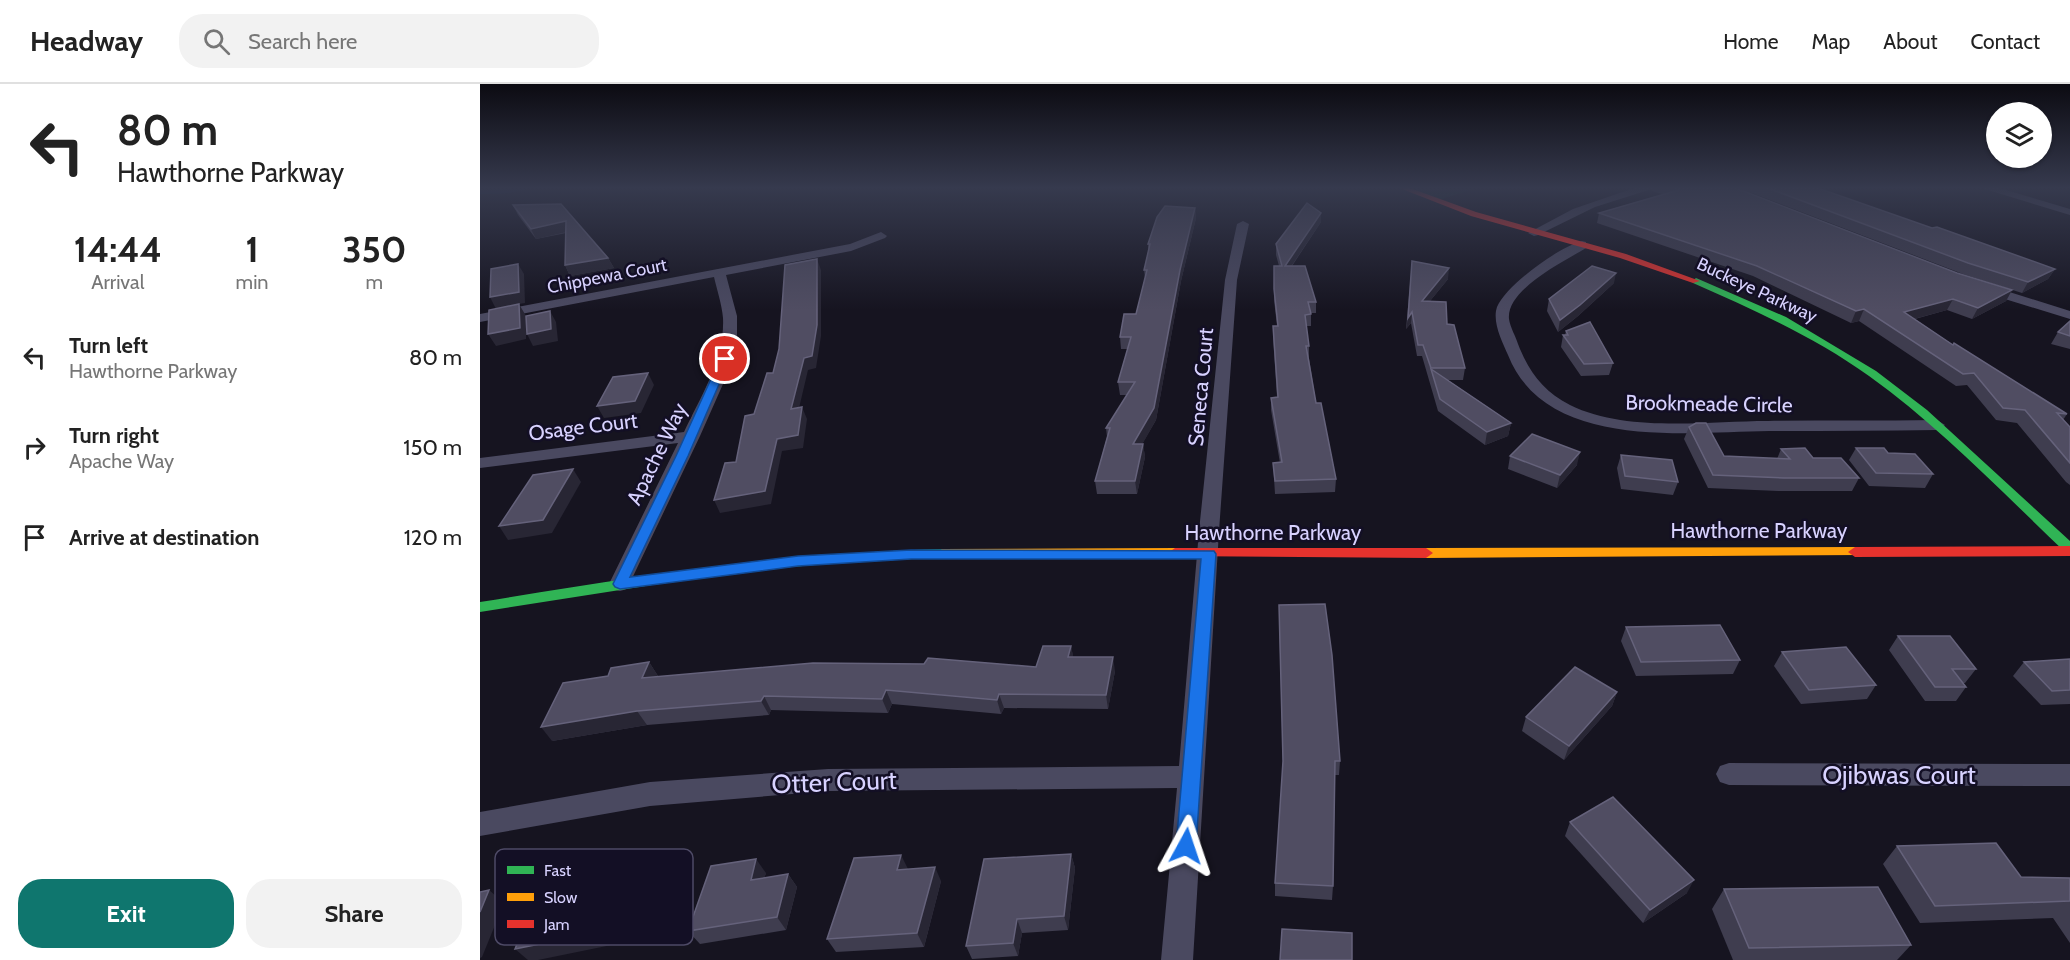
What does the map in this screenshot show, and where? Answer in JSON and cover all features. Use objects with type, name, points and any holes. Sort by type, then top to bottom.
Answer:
[{"type":"street","name":"Seneca Court","points":[[1177,960],[1209,531],[1231,280],[1242,228]]},
{"type":"street","name":"Buckeye Parkway","points":[[1516,228],[1582,245],[1688,278],[1783,318],[1866,369],[1902,395],[2026,506],[2070,550]]},
{"type":"street","points":[[1534,233],[1543,228]]},
{"type":"street","name":"Chippewa Court","points":[[480,318],[851,247],[881,236]]},
{"type":"street","name":"Brookmeade Circle","points":[[1582,245],[1524,282],[1511,294],[1502,310],[1502,319],[1524,376],[1540,393],[1561,407],[1594,419],[1648,426],[1937,425]]},
{"type":"street","name":"Apache Way","points":[[620,584],[719,375],[730,343],[730,316],[719,273]]},
{"type":"street","points":[[1968,282],[2070,315]]},
{"type":"street","name":"Osage Court","points":[[480,463],[691,436]]},
{"type":"street","name":"Hawthorne Parkway","points":[[480,608],[620,584],[798,561],[911,554],[2070,550]]},
{"type":"street","name":"Ojibwas Court","points":[[1728,774],[2070,775]]},
{"type":"street","name":"Otter Court","points":[[480,824],[650,794],[828,780],[1191,777]]},
{"type":"building","points":[[566,228],[582,228],[608,258],[565,265]]},
{"type":"building","points":[[1153,228],[1190,228],[1154,408],[1133,444],[1143,444],[1135,481],[1095,481],[1110,428],[1106,428],[1135,382],[1118,382],[1131,337],[1120,337],[1124,314],[1136,314],[1147,270],[1144,270],[1150,244],[1148,244]]},
{"type":"building","points":[[1288,228],[1311,228],[1285,266],[1305,266],[1316,302],[1308,302],[1311,314],[1305,315],[1309,346],[1306,346],[1316,403],[1321,403],[1336,479],[1275,481],[1273,463],[1282,462],[1271,398],[1278,397],[1273,326],[1278,326],[1274,266],[1282,266],[1276,244]]},
{"type":"building","points":[[1643,228],[1839,228],[1957,273],[2012,290],[1978,308],[1953,299],[1904,312],[1953,345],[1954,343],[2067,414],[2057,413],[2070,427],[2070,463],[2025,410],[2003,408],[1974,373],[1963,374],[1864,309],[1856,311],[1757,266]]},
{"type":"building","points":[[1874,228],[1939,228],[2055,269],[2028,282],[1968,263]]},
{"type":"building","points":[[817,259],[817,325],[812,356],[804,358],[791,409],[802,407],[798,435],[777,439],[765,491],[714,500],[725,463],[736,462],[745,416],[754,414],[767,373],[773,373],[779,349],[785,265]]},
{"type":"building","points":[[1412,261],[1449,268],[1422,301],[1446,302],[1447,324],[1454,325],[1465,368],[1431,368],[1423,345],[1418,345],[1412,312],[1408,318]]},
{"type":"building","points":[[518,264],[519,292],[490,297],[491,269]]},
{"type":"building","points":[[1592,266],[1616,273],[1560,320],[1549,299]]},
{"type":"building","points":[[519,304],[520,328],[488,334],[489,310]]},
{"type":"building","points":[[550,311],[551,329],[527,334],[526,316]]},
{"type":"building","points":[[2070,321],[2070,336],[2058,332]]},
{"type":"building","points":[[1590,322],[1613,363],[1584,364],[1563,335],[1568,335],[1566,331]]},
{"type":"building","points":[[1431,369],[1511,423],[1487,432],[1440,399]]},
{"type":"building","points":[[648,373],[635,401],[597,406],[613,377]]},
{"type":"building","points":[[1696,423],[1706,423],[1724,456],[1790,459],[1781,449],[1805,448],[1813,458],[1841,458],[1859,478],[1713,475],[1689,427]]},
{"type":"building","points":[[1532,434],[1580,452],[1560,475],[1510,456]]},
{"type":"building","points":[[1856,448],[1884,448],[1888,453],[1915,454],[1933,474],[1876,473]]},
{"type":"building","points":[[1621,455],[1672,460],[1678,482],[1625,476]]},
{"type":"building","points":[[573,469],[543,520],[499,526],[533,475]]},
{"type":"building","points":[[1325,604],[1332,655],[1340,761],[1335,761],[1333,886],[1275,883],[1283,761],[1279,605]]},
{"type":"building","points":[[1720,625],[1740,660],[1641,662],[1626,627]]},
{"type":"building","points":[[1898,636],[1950,636],[1976,669],[1952,669],[1966,687],[1935,687]]},
{"type":"building","points":[[1043,646],[1071,646],[1068,657],[1113,657],[1106,695],[999,694],[997,700],[886,690],[882,699],[764,696],[761,701],[637,711],[541,727],[563,683],[608,676],[611,668],[649,662],[642,678],[813,663],[924,664],[928,658],[1036,667]]},
{"type":"building","points":[[1846,647],[1876,685],[1809,690],[1782,652]]},
{"type":"building","points":[[2070,659],[2070,690],[2052,691],[2024,662]]},
{"type":"building","points":[[1575,667],[1617,692],[1569,746],[1526,717]]},
{"type":"building","points":[[1613,797],[1694,880],[1650,910],[1570,822]]},
{"type":"building","points":[[1996,843],[2021,877],[2070,878],[2070,901],[1935,906],[1897,846]]},
{"type":"building","points":[[1071,854],[1064,916],[1017,919],[1013,943],[966,946],[984,859]]},
{"type":"building","points":[[901,855],[897,870],[935,867],[917,933],[827,939],[854,858]]},
{"type":"building","points":[[756,859],[751,880],[788,874],[777,917],[693,930],[693,917],[711,866]]},
{"type":"building","points":[[1878,887],[1911,945],[1749,948],[1724,889]]},
{"type":"building","points":[[489,890],[480,912],[480,892]]},
{"type":"building","points":[[1282,929],[1352,933],[1352,960],[1280,960]]},
{"type":"building","points":[[517,945],[535,945],[515,949]]},
{"type":"traffic: fast","points":[[1696,281],[1783,319],[1872,373],[1923,412],[2070,549]]},
{"type":"traffic: fast","points":[[480,607],[768,564],[884,555],[942,554]]},
{"type":"traffic: slow","points":[[1426,553],[1855,552]]},
{"type":"traffic: slow","points":[[942,554],[1175,553]]},
{"type":"traffic: jam","points":[[1521,228],[1623,256],[1696,281]]},
{"type":"traffic: jam","points":[[1855,552],[2070,551]]},
{"type":"traffic: jam","points":[[1175,553],[1426,553]]},
{"type":"route","points":[[725,359],[682,456],[620,584],[798,561],[911,554],[1209,554],[1186,846]]}]
